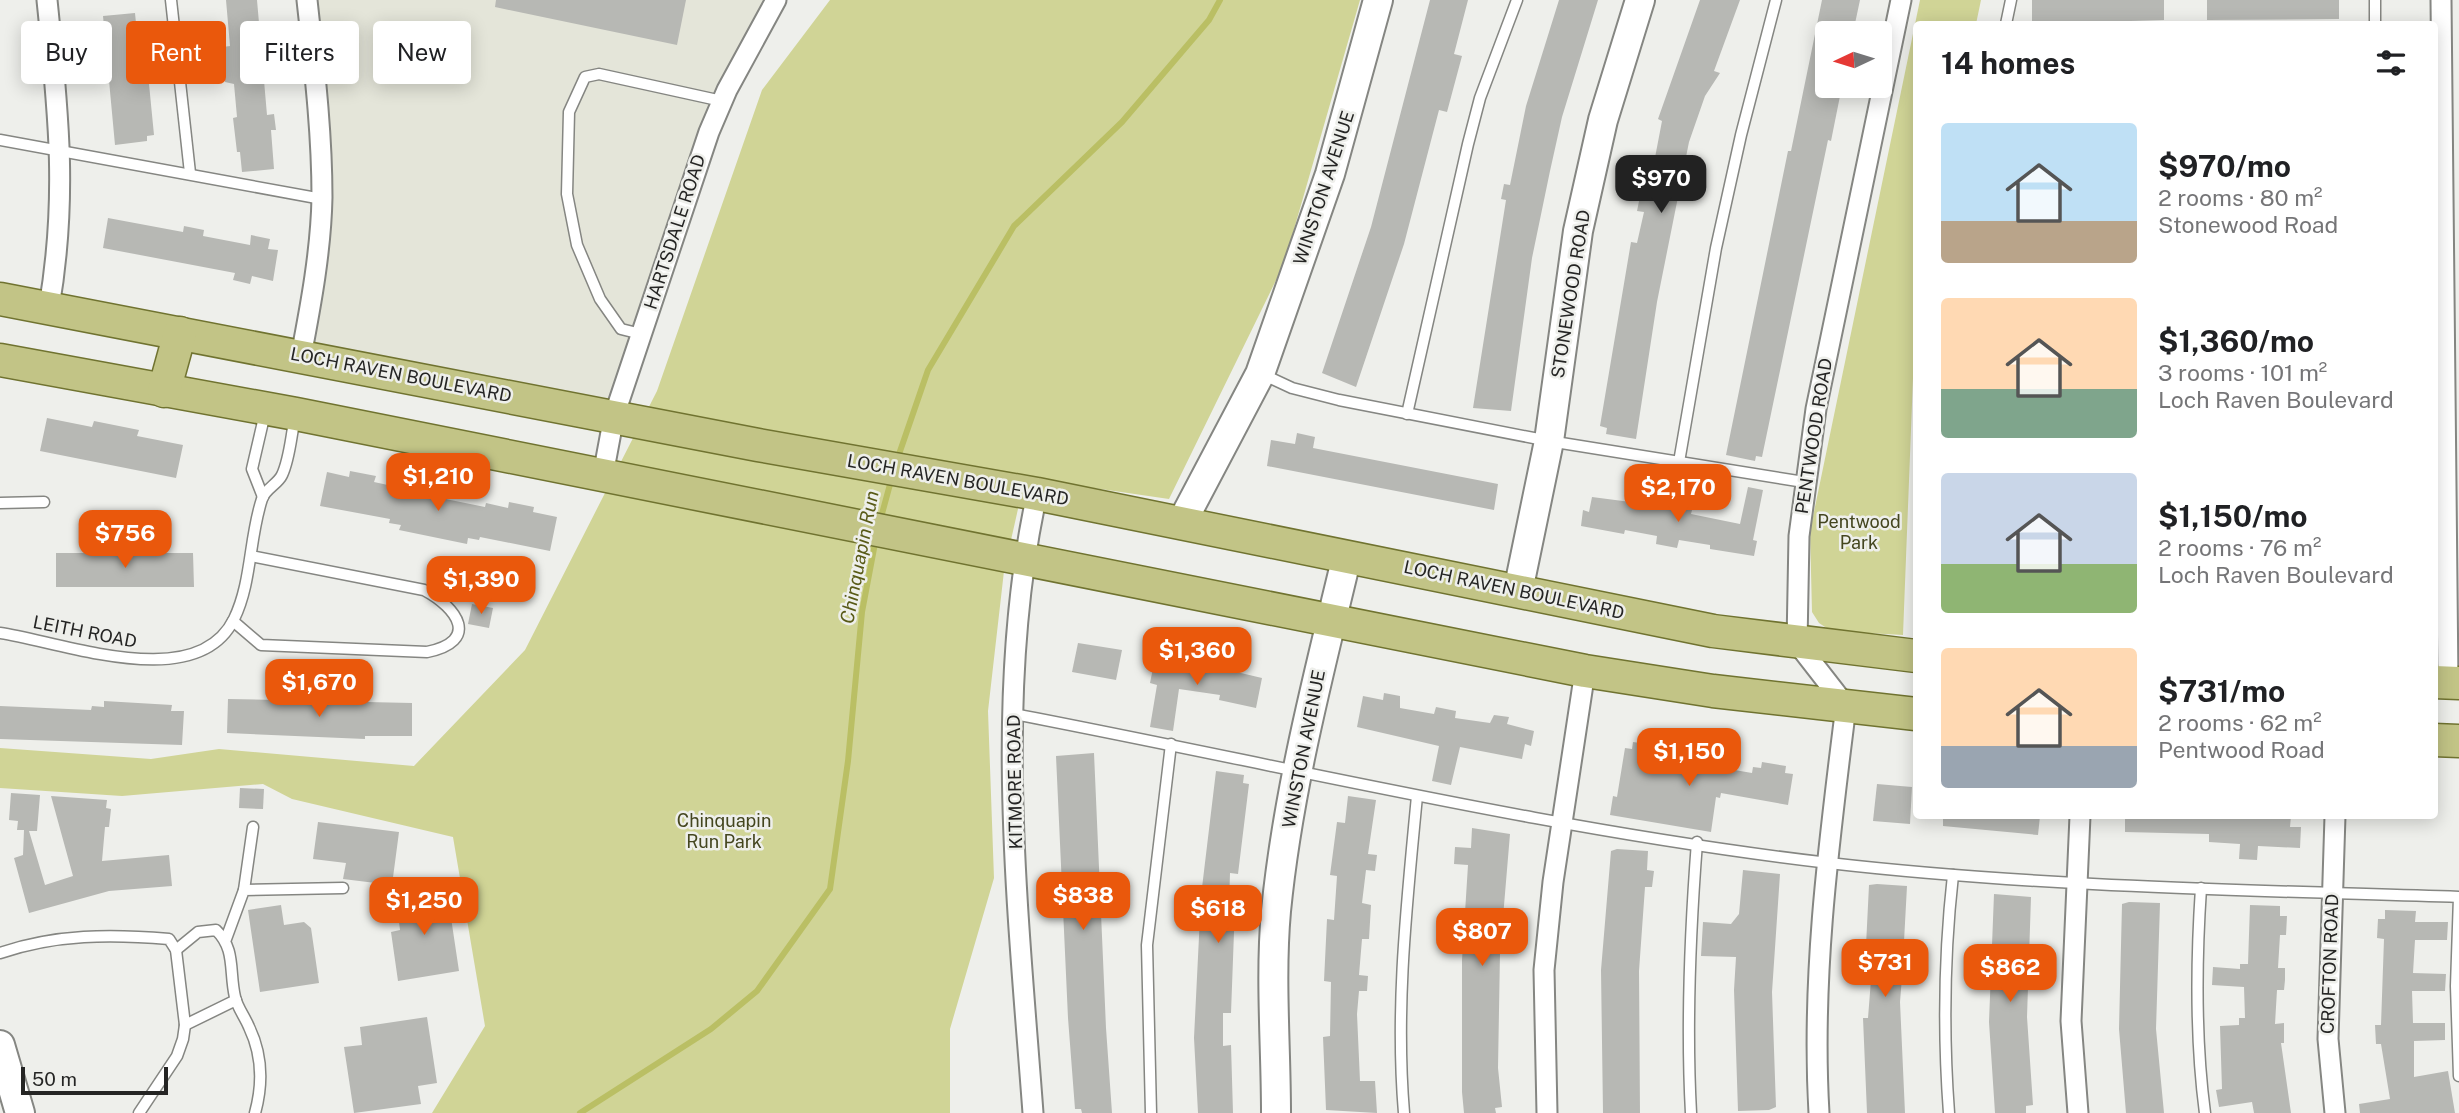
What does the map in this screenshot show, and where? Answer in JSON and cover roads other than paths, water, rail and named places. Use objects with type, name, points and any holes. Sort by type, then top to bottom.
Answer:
[{"type":"main road","name":"LOCH RAVEN BOULEVARD","points":[[0,299],[758,445],[1182,522],[1701,628],[1797,643],[1913,656]]},
{"type":"main road","points":[[164,391],[180,332]]},
{"type":"main road","points":[[0,360],[266,408],[1585,671],[1713,691],[1913,714]]},
{"type":"main road","points":[[2438,740],[2459,741]]},
{"type":"street","points":[[47,0],[61,149],[58,254],[49,307]]},
{"type":"street","points":[[301,356],[314,278],[322,199],[316,78],[307,0]]},
{"type":"street","name":"HARTSDALE ROAD","points":[[603,475],[614,416],[722,101],[776,0]]},
{"type":"street","name":"WINSTON AVENUE","points":[[1182,522],[1260,374],[1330,174],[1378,0]]},
{"type":"street","name":"STONEWOOD ROAD","points":[[1518,591],[1549,441],[1578,231],[1603,120],[1640,0]]},
{"type":"street","name":"PENTWOOD ROAD","points":[[1797,643],[1799,536],[1804,482],[1849,240],[1901,0]]},
{"type":"street","points":[[2441,0],[2447,683]]},
{"type":"street","name":"KITMORE ROAD","points":[[1033,1113],[1021,954],[1014,713],[1015,632],[1023,557],[1037,494]]},
{"type":"street","name":"WINSTON AVENUE","points":[[1276,1113],[1273,988],[1276,912],[1296,772],[1347,556]]},
{"type":"street","points":[[1797,643],[1846,706],[1826,862],[1816,993],[1819,1113]]},
{"type":"street","points":[[1547,1113],[1544,970],[1585,671]]},
{"type":"street","points":[[2078,1113],[2071,1021],[2080,819]]},
{"type":"street","name":"CROFTON ROAD","points":[[2335,819],[2328,1039],[2335,1113]]},
{"type":"street","points":[[0,1045],[20,1113]]},
{"type":"lane","points":[[171,0],[190,173]]},
{"type":"lane","points":[[1407,414],[1468,144],[1480,99],[1517,0]]},
{"type":"lane","points":[[1679,462],[1716,248],[1741,135],[1776,0]]},
{"type":"lane","points":[[2007,21],[2011,0]]},
{"type":"lane","points":[[2375,0],[2375,21]]},
{"type":"lane","points":[[642,334],[621,329],[600,299],[577,245],[566,194],[569,112],[584,78],[599,74],[722,101]]},
{"type":"lane","points":[[0,140],[190,173],[257,190],[322,199]]},
{"type":"lane","points":[[1260,374],[1304,391],[1407,414],[1549,441],[1804,482]]},
{"type":"lane","name":"LEITH ROAD","points":[[0,633],[130,659],[158,660],[183,656],[206,648],[223,634],[233,621],[251,556],[262,497],[252,469],[266,408]]},
{"type":"lane","name":"LEITH ROAD","points":[[262,497],[282,476],[296,414]]},
{"type":"lane","points":[[0,503],[44,502]]},
{"type":"lane","points":[[233,621],[261,645],[427,652],[446,648],[455,638],[458,625],[455,612],[444,601],[424,590],[251,556]]},
{"type":"lane","points":[[1014,713],[1417,796],[1563,822],[1826,862],[2077,884],[2459,897],[2456,986],[2459,1076]]},
{"type":"lane","points":[[1151,1113],[1147,945],[1171,744]]},
{"type":"lane","points":[[1404,1113],[1400,1049],[1401,958],[1417,796]]},
{"type":"lane","points":[[226,939],[244,890],[253,827]]},
{"type":"lane","points":[[1691,1113],[1689,959],[1697,842]]},
{"type":"lane","points":[[1949,1113],[1944,1044],[1944,982],[1953,875]]},
{"type":"lane","points":[[244,890],[343,888]]},
{"type":"lane","points":[[2201,888],[2196,1000],[2199,1072],[2205,1113]]},
{"type":"lane","points":[[176,950],[198,932],[216,930],[226,939],[231,956],[236,1000],[256,1042],[260,1096],[255,1113]]},
{"type":"lane","points":[[0,953],[39,942],[95,935],[169,939],[176,950],[185,1025],[177,1056],[139,1113]]},
{"type":"lane","points":[[185,1025],[236,1000]]},
{"type":"waterway","name":"Chinquapin Run","points":[[897,460],[928,370],[1014,226],[1122,122],[1209,20],[1220,0]]},
{"type":"waterway","name":"Chinquapin Run","points":[[880,521],[892,477]]},
{"type":"waterway","name":"Chinquapin Run","points":[[580,1113],[711,1029],[757,991],[830,889],[848,761],[862,612],[876,538]]},
{"type":"park label","name":"Pentwood Park","points":[[1859,532]]},
{"type":"park label","name":"Chinquapin Run Park","points":[[724,831]]}]
